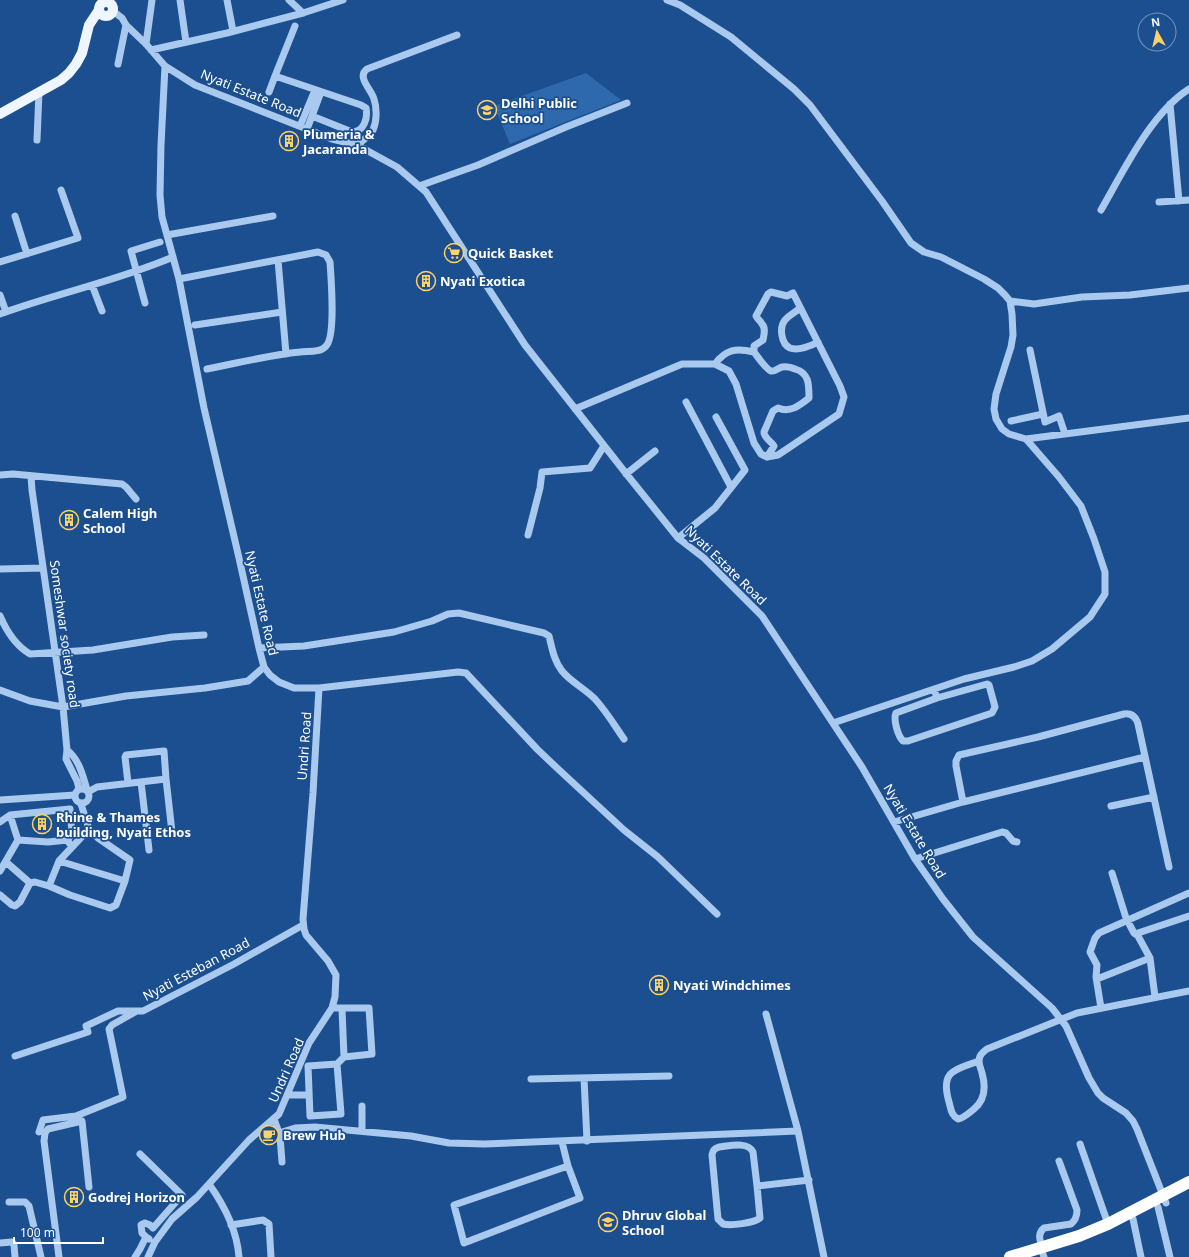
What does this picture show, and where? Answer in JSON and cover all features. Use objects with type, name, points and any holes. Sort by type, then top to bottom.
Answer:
[{"type":"highway","points":[[1010,1257],[1041,1254],[1062,1248],[1134,1219],[1162,1202],[1189,1182]]},
{"type":"highway","points":[[1041,1254],[1079,1236],[1189,1190]]},
{"type":"main road","points":[[0,114],[61,80],[69,73],[82,53],[89,25],[102,4],[111,3],[113,11]]},
{"type":"street","points":[[146,44],[152,0]]},
{"type":"street","points":[[180,0],[186,42]]},
{"type":"street","points":[[227,0],[233,31]]},
{"type":"street","points":[[289,0],[303,13]]},
{"type":"street","points":[[151,50],[303,13],[340,0]]},
{"type":"street","points":[[667,0],[680,6],[731,37],[794,89],[810,105],[882,201],[911,243],[924,252],[942,257],[984,279],[998,288],[1010,301],[1013,335],[1011,347],[996,394],[994,409],[996,419],[1002,429],[1009,434],[1026,439],[1189,418]]},
{"type":"street","name":"Nyati Estate Road","points":[[113,11],[122,18],[126,25],[146,44],[165,66],[195,85],[332,138],[358,145],[397,167],[426,192],[526,345],[626,474],[678,538],[704,558],[762,616],[862,766],[915,859],[943,899],[973,937],[1045,1000],[1066,1026],[1089,1078],[1098,1093],[1126,1113],[1133,1121],[1162,1202],[1170,1257]]},
{"type":"street","points":[[118,64],[126,25]]},
{"type":"street","points":[[269,92],[294,26]]},
{"type":"street","points":[[358,145],[373,131],[376,120],[374,99],[363,79],[364,71],[457,35]]},
{"type":"street","name":"Nyati Estate Road","points":[[165,66],[160,195],[162,217],[179,279],[204,408],[264,667],[279,682],[294,688],[319,688],[458,672],[466,673],[537,749],[624,830],[658,857],[717,914]]},
{"type":"street","points":[[275,76],[361,105],[366,108],[367,116],[361,130],[357,132],[352,132],[312,116]]},
{"type":"street","points":[[1101,210],[1134,151],[1161,114],[1170,104],[1189,89]]},
{"type":"street","points":[[303,127],[318,91]]},
{"type":"street","points":[[303,127],[312,116],[318,91]]},
{"type":"street","points":[[37,140],[39,92]]},
{"type":"street","points":[[419,186],[478,165],[566,127],[627,103]]},
{"type":"street","points":[[1170,104],[1179,200]]},
{"type":"street","points":[[0,262],[78,238],[61,190]]},
{"type":"street","points":[[1159,202],[1189,200]]},
{"type":"street","points":[[15,216],[27,254]]},
{"type":"street","points":[[167,235],[273,216]]},
{"type":"street","points":[[145,303],[131,251],[160,242]]},
{"type":"street","points":[[179,279],[318,252],[326,255],[330,262],[332,320],[327,346],[322,350],[286,354],[207,369]]},
{"type":"street","points":[[0,295],[3,313],[48,297],[136,271],[173,257]]},
{"type":"street","points":[[278,260],[286,354]]},
{"type":"street","points":[[92,285],[102,311]]},
{"type":"street","points":[[1010,301],[1034,304],[1082,297],[1130,295],[1189,288]]},
{"type":"street","points":[[575,409],[682,364],[715,364],[729,371],[736,384],[754,443],[761,454],[767,457],[778,455],[839,414],[844,397],[840,386],[793,293],[787,296],[771,292],[768,294],[756,316],[763,324],[764,334],[763,340],[754,346],[754,352]]},
{"type":"street","points":[[800,308],[785,320],[782,327],[785,345],[790,348],[806,347],[818,342]]},
{"type":"street","points":[[195,325],[282,312]]},
{"type":"street","points":[[715,364],[725,354],[743,349],[754,352],[768,369],[772,371],[782,367],[789,367],[803,372],[806,377],[809,398],[791,410],[778,408],[773,410],[764,432],[765,437],[772,442],[774,446],[767,457]]},
{"type":"street","points":[[1030,350],[1045,422],[1060,416],[1065,434]]},
{"type":"street","points":[[686,402],[732,487]]},
{"type":"street","points":[[1011,421],[1043,414]]},
{"type":"street","points":[[678,538],[715,508],[745,470],[716,417]]},
{"type":"street","points":[[833,722],[964,679],[1032,661],[1052,649],[1090,617],[1105,594],[1105,572],[1094,539],[1081,506],[1059,477],[1026,439]]},
{"type":"street","points":[[528,535],[540,488],[542,472],[590,468],[604,446]]},
{"type":"street","points":[[626,474],[655,451]]},
{"type":"street","points":[[0,475],[31,476],[122,484],[136,499]]},
{"type":"street","name":"Someshwar society road","points":[[31,476],[63,707],[67,750],[66,759],[77,781],[77,792]]},
{"type":"street","points":[[0,569],[43,568]]},
{"type":"street","points":[[259,648],[304,646],[394,632],[432,621],[448,614],[459,613],[497,623],[534,630],[549,636],[552,649],[562,671],[596,700],[624,739]]},
{"type":"street","points":[[0,616],[14,640],[30,654],[55,651],[93,650],[172,637],[204,635]]},
{"type":"street","points":[[0,690],[30,701],[63,707],[126,696],[205,688],[248,681],[264,667]]},
{"type":"street","points":[[987,684],[989,685],[995,707],[992,713],[908,741],[903,741],[895,721],[894,717],[896,713],[937,698],[987,684]]},
{"type":"street","name":"Undri Road","points":[[148,1257],[155,1242],[172,1219],[209,1184],[249,1140],[279,1114],[309,1043],[332,1008],[335,997],[336,975],[328,961],[306,935],[303,925],[319,688]]},
{"type":"street","points":[[934,689],[937,698]]},
{"type":"street","points":[[963,802],[956,761],[959,755],[1038,737],[1127,714],[1133,716],[1137,720],[1169,867]]},
{"type":"street","points":[[67,750],[74,755],[84,776],[90,796],[88,801],[81,804]]},
{"type":"street","points":[[128,783],[126,755],[164,751],[172,832]]},
{"type":"street","points":[[894,822],[963,802],[1145,757]]},
{"type":"street","points":[[0,800],[77,792],[83,789],[88,791],[97,786],[166,779]]},
{"type":"street","points":[[141,782],[149,850]]},
{"type":"street","points":[[6,862],[30,883],[35,882],[49,886],[70,895],[110,908],[116,905],[130,860],[98,838],[89,829],[81,804],[77,801],[77,792]]},
{"type":"street","points":[[1111,806],[1154,797]]},
{"type":"street","points":[[0,822],[10,815],[70,809],[72,832],[68,840],[70,849]]},
{"type":"street","points":[[0,871],[18,840],[10,815]]},
{"type":"street","points":[[49,886],[59,861],[89,829]]},
{"type":"street","points":[[915,859],[1002,832],[1006,833],[1013,842],[1018,842]]},
{"type":"street","points":[[18,840],[48,842],[68,840]]},
{"type":"street","points":[[59,861],[125,880]]},
{"type":"street","points":[[1112,873],[1127,920],[1150,958],[1155,997]]},
{"type":"street","points":[[0,895],[12,906],[15,906],[20,902],[30,883]]},
{"type":"street","points":[[1101,1008],[1096,979],[1097,965],[1090,952],[1095,938],[1099,933],[1189,893]]},
{"type":"street","points":[[1135,934],[1189,916]]},
{"type":"street","name":"Nyati Esteban Road","points":[[15,1056],[88,1032],[86,1026],[118,1011],[143,1012],[234,964],[303,925]]},
{"type":"street","points":[[1096,979],[1150,958]]},
{"type":"street","points":[[979,1061],[953,1071],[947,1078],[946,1092],[952,1113],[958,1119],[966,1116],[979,1105],[982,1100],[984,1089],[979,1061],[980,1055],[987,1049],[1077,1013],[1189,991]]},
{"type":"street","points":[[332,1008],[369,1008],[372,1054],[344,1057],[337,1064],[308,1066],[310,1116],[341,1114],[337,1064]]},
{"type":"street","points":[[342,1009],[344,1057]]},
{"type":"street","points":[[39,1132],[43,1120],[76,1116],[123,1097],[109,1029],[112,1025],[137,1011]]},
{"type":"street","points":[[766,1014],[798,1131],[824,1257]]},
{"type":"street","points":[[531,1079],[668,1076]]},
{"type":"street","points":[[584,1078],[587,1141]]},
{"type":"street","points":[[288,1095],[308,1095]]},
{"type":"street","points":[[362,1106],[362,1131]]},
{"type":"street","points":[[274,1119],[279,1133],[282,1162]]},
{"type":"street","points":[[59,1257],[44,1141],[45,1133],[48,1129],[82,1121],[89,1187]]},
{"type":"street","points":[[279,1133],[295,1128],[315,1127],[411,1136],[464,1144],[562,1142],[798,1131]]},
{"type":"street","points":[[562,1142],[568,1166],[580,1198],[464,1243],[454,1205],[568,1166]]},
{"type":"street","points":[[1080,1144],[1108,1224]]},
{"type":"street","points":[[747,1146],[751,1148],[753,1152],[757,1186],[760,1218],[757,1221],[726,1225],[720,1222],[718,1219],[712,1156],[715,1148],[747,1146]]},
{"type":"street","points":[[140,1154],[182,1195],[153,1228]]},
{"type":"street","points":[[1041,1254],[1041,1230],[1044,1228],[1071,1224],[1077,1217],[1075,1203],[1059,1161]]},
{"type":"street","points":[[757,1186],[809,1180]]},
{"type":"street","points":[[209,1184],[221,1202],[231,1225],[238,1247],[239,1257]]},
{"type":"street","points":[[9,1202],[25,1202],[29,1206],[41,1257]]},
{"type":"street","points":[[1134,1219],[1141,1257]]},
{"type":"street","points":[[231,1225],[263,1220],[269,1224],[270,1257]]},
{"type":"street","points":[[155,1242],[142,1233],[141,1225],[145,1223],[150,1225],[162,1234]]},
{"type":"street","points":[[135,1257],[146,1237]]},
{"type":"street","points":[[0,1243],[12,1242],[14,1245],[15,1257]]},
{"type":"shaded area","points":[[586,73],[621,100],[510,144],[494,106]]},
{"type":"place","name":"Delhi Public School","points":[[487,110]]},
{"type":"place","name":"Plumeria & Jacaranda","points":[[289,141]]},
{"type":"place","name":"Quick Basket","points":[[454,253]]},
{"type":"place","name":"Nyati Exotica","points":[[426,281]]},
{"type":"place","name":"Calem High School","points":[[69,520]]},
{"type":"place","name":"Rhine & Thames building, Nyati Ethos","points":[[42,824]]},
{"type":"place","name":"Nyati Windchimes","points":[[659,985]]},
{"type":"place","name":"Brew Hub","points":[[269,1135]]},
{"type":"place","name":"Godrej Horizon","points":[[74,1197]]},
{"type":"place","name":"Dhruv Global School","points":[[608,1222]]}]
